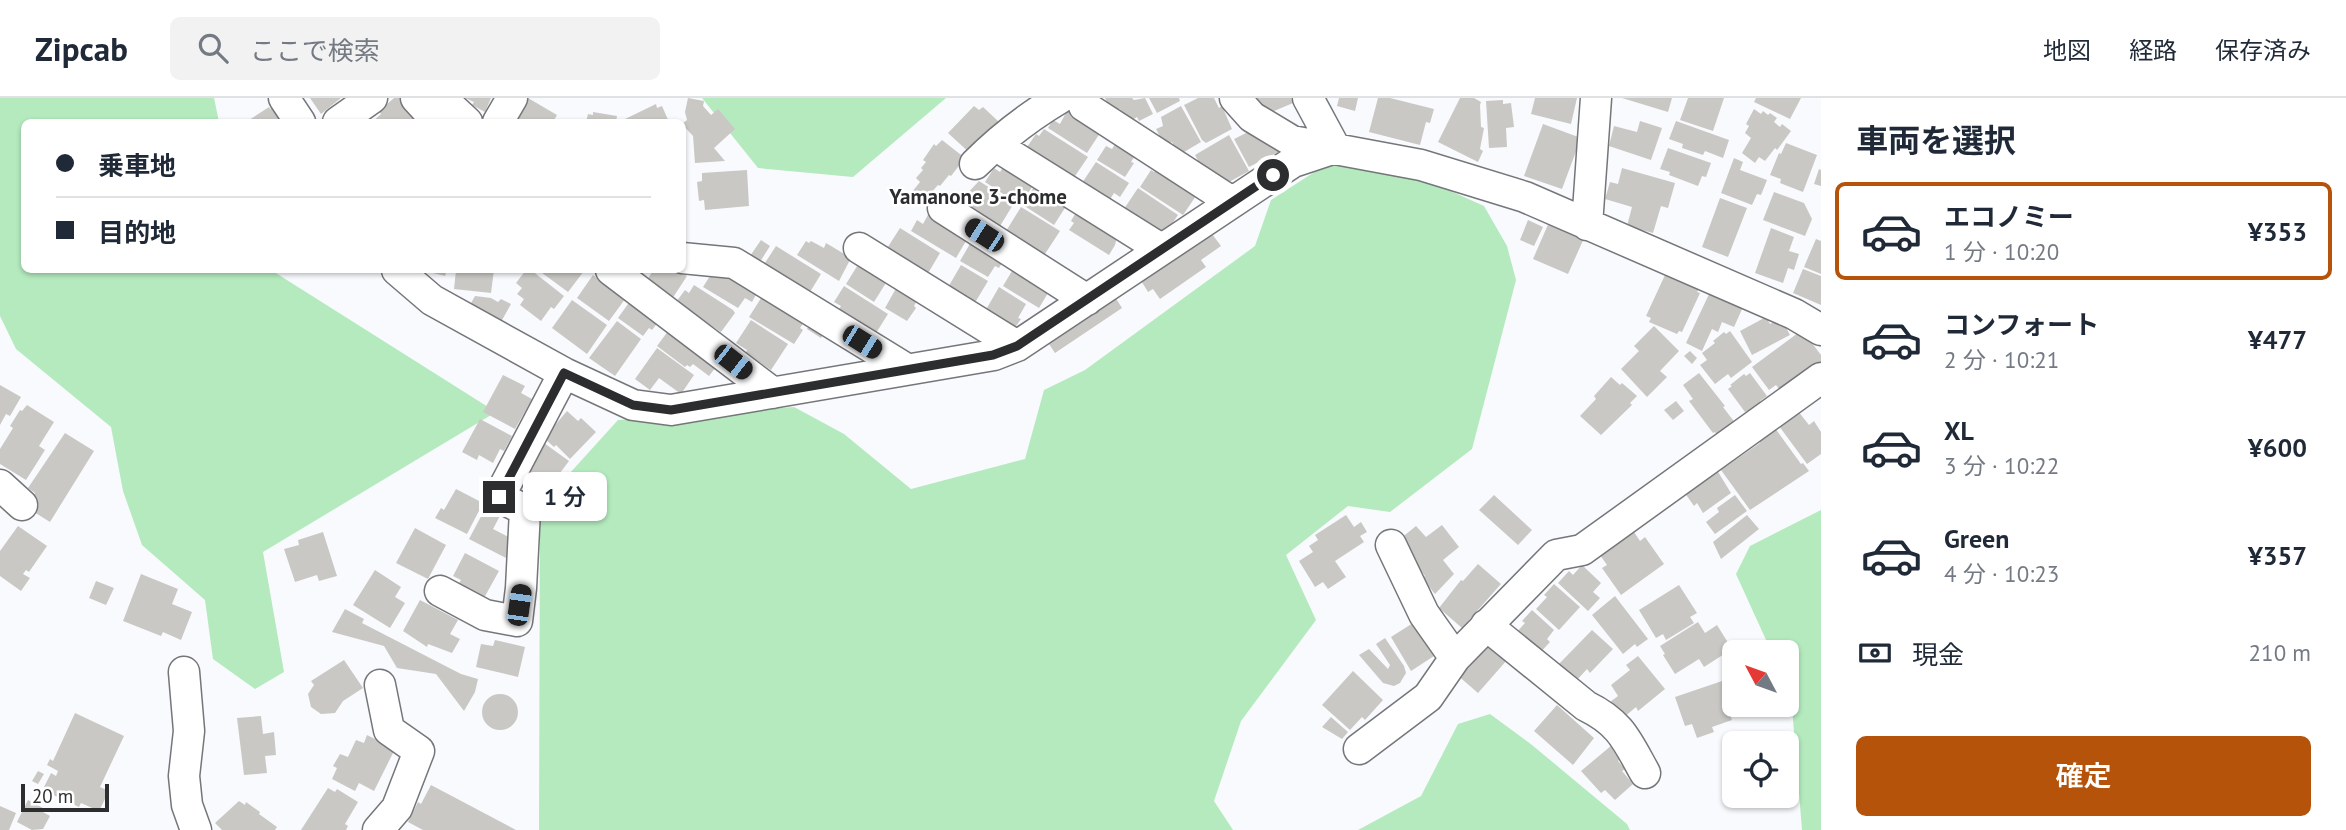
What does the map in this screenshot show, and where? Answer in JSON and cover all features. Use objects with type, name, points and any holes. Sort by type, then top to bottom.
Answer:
[{"type":"street","points":[[284,98],[298,119]]},
{"type":"street","points":[[342,119],[372,98]]},
{"type":"street","points":[[416,98],[435,119]]},
{"type":"street","points":[[441,98],[464,119]]},
{"type":"street","points":[[500,119],[512,98]]},
{"type":"street","points":[[1235,98],[1252,117],[1292,141],[1421,165],[1525,197],[1794,314],[1821,330]]},
{"type":"street","points":[[1308,98],[1335,148]]},
{"type":"street","points":[[1587,225],[1596,98]]},
{"type":"street","points":[[975,164],[1016,126],[1072,102],[1232,202]]},
{"type":"street","points":[[400,273],[432,300],[564,373],[633,405],[671,410],[993,355],[1017,346],[1293,162],[1335,148]]},
{"type":"street","points":[[1006,152],[1161,250]]},
{"type":"street","points":[[943,208],[1087,300]]},
{"type":"street","points":[[859,248],[1017,346]]},
{"type":"street","points":[[686,258],[734,263],[905,368]]},
{"type":"street","points":[[615,273],[773,394]]},
{"type":"street","points":[[440,591],[485,615],[517,621],[522,588],[525,510],[499,497],[564,373]]},
{"type":"street","points":[[1359,749],[1428,697],[1455,658],[1556,555],[1582,550],[1821,378]]},
{"type":"street","points":[[0,485],[22,505]]},
{"type":"street","points":[[1391,545],[1424,614],[1455,658]]},
{"type":"street","points":[[1486,625],[1586,706],[1615,723],[1645,773]]},
{"type":"street","points":[[184,672],[189,732],[184,776],[187,805],[196,830]]},
{"type":"street","points":[[378,830],[397,807],[419,751],[389,730],[380,685]]},
{"type":"green space","points":[[0,98],[214,98],[218,119],[21,119],[21,273],[276,273],[496,412],[263,552],[284,672],[255,689],[213,659],[205,600],[142,545],[123,491],[111,427],[16,349],[0,316]]},
{"type":"green space","points":[[702,98],[946,98],[853,177],[758,168]]},
{"type":"green space","points":[[1333,160],[1417,176],[1484,206],[1507,246],[1516,280],[1472,449],[1390,512],[1348,506],[1286,555],[1316,620],[1241,721],[1214,801],[1233,830],[539,830],[540,506],[618,420],[794,407],[844,434],[911,489],[1025,459],[1044,390],[1085,370],[1255,246],[1271,200]]},
{"type":"green space","points":[[1821,510],[1821,830],[1802,830],[1799,731],[1794,731],[1793,718],[1799,718],[1799,640],[1766,640],[1736,574],[1750,546]]},
{"type":"green space","points":[[1490,714],[1532,745],[1627,824],[1630,830],[1358,830],[1421,796],[1458,724]]},
{"type":"building","points":[[310,98],[341,98],[321,114]]},
{"type":"building","points":[[394,98],[403,98],[420,119],[375,119],[381,114],[379,111]]},
{"type":"building","points":[[465,98],[491,98],[485,112]]},
{"type":"building","points":[[528,98],[557,115],[555,119],[515,119]]},
{"type":"building","points":[[688,98],[704,101],[703,106],[711,115],[718,109],[735,129],[714,148],[725,161],[695,163],[693,136],[686,128]]},
{"type":"building","points":[[1105,98],[1145,98],[1153,114],[1139,121],[1137,117],[1131,121],[1125,120],[1120,109],[1112,112]]},
{"type":"building","points":[[1149,98],[1179,98],[1180,101],[1157,113]]},
{"type":"building","points":[[1198,98],[1214,98],[1219,108],[1222,106],[1232,129],[1206,143],[1202,140],[1184,105]]},
{"type":"building","points":[[1250,98],[1291,98],[1293,103],[1265,115]]},
{"type":"building","points":[[1339,98],[1358,98],[1355,111],[1337,106]]},
{"type":"building","points":[[1378,98],[1390,98],[1434,109],[1430,123],[1426,122],[1420,145],[1369,132]]},
{"type":"building","points":[[1460,98],[1474,98],[1481,102],[1481,127],[1484,128],[1480,149],[1483,151],[1478,162],[1438,142]]},
{"type":"building","points":[[1535,98],[1577,98],[1571,124],[1531,114]]},
{"type":"building","points":[[1622,98],[1672,98],[1668,112]]},
{"type":"building","points":[[1688,98],[1724,98],[1713,131],[1680,120]]},
{"type":"building","points":[[1756,98],[1801,98],[1790,119],[1754,102]]},
{"type":"building","points":[[1503,100],[1503,104],[1511,103],[1514,127],[1506,128],[1507,147],[1489,148],[1486,101]]},
{"type":"building","points":[[656,104],[657,108],[662,106],[668,119],[625,119]]},
{"type":"building","points":[[974,106],[979,110],[983,107],[999,122],[982,139],[972,155],[948,133]]},
{"type":"building","points":[[1181,106],[1201,142],[1179,155],[1172,142],[1165,146],[1156,129],[1163,126],[1161,117]]},
{"type":"building","points":[[273,107],[281,119],[251,119]]},
{"type":"building","points":[[1068,109],[1102,130],[1087,153],[1048,128],[1053,120],[1060,124]]},
{"type":"building","points":[[1754,109],[1761,114],[1763,111],[1768,115],[1770,113],[1777,118],[1774,122],[1791,131],[1765,161],[1759,157],[1755,163],[1742,153],[1751,138],[1745,133],[1749,126],[1746,124]]},
{"type":"building","points":[[593,112],[617,116],[616,119],[587,119],[588,114],[593,115]]},
{"type":"building","points":[[1640,121],[1662,128],[1651,160],[1609,146],[1614,126],[1637,132]]},
{"type":"building","points":[[1676,121],[1729,140],[1723,158],[1705,151],[1703,155],[1682,148],[1683,144],[1669,139]]},
{"type":"building","points":[[1543,124],[1581,138],[1562,189],[1524,176]]},
{"type":"building","points":[[1044,129],[1088,157],[1073,179],[1042,160],[1044,158],[1027,147],[1036,134],[1039,136]]},
{"type":"building","points":[[1254,129],[1282,150],[1249,167],[1234,139]]},
{"type":"building","points":[[1229,135],[1249,171],[1220,187],[1207,178],[1195,155]]},
{"type":"building","points":[[1118,139],[1138,151],[1125,177],[1097,160],[1106,146],[1112,149]]},
{"type":"building","points":[[942,140],[965,158],[951,176],[938,185],[924,201],[912,192],[920,182],[916,178],[923,170],[921,168],[926,162],[923,160],[934,144],[936,146]]},
{"type":"building","points":[[1786,143],[1817,155],[1803,192],[1780,183],[1781,179],[1770,175]]},
{"type":"building","points":[[1668,148],[1711,163],[1706,177],[1702,176],[1698,186],[1660,169]]},
{"type":"building","points":[[1734,158],[1743,162],[1740,170],[1767,180],[1761,195],[1757,194],[1752,205],[1721,193]]},
{"type":"building","points":[[1006,162],[1036,181],[1020,205],[985,182],[994,168],[1000,172]]},
{"type":"building","points":[[1096,162],[1129,183],[1120,197],[1114,193],[1109,201],[1080,186]]},
{"type":"building","points":[[1622,168],[1675,183],[1668,208],[1661,206],[1653,233],[1627,226],[1632,207],[1605,199],[1610,182],[1618,184]]},
{"type":"building","points":[[1819,169],[1821,170],[1821,186],[1814,184]]},
{"type":"building","points":[[747,170],[749,206],[705,210],[704,200],[699,201],[697,182],[702,181],[702,173]]},
{"type":"building","points":[[1151,170],[1200,190],[1183,215],[1140,187]]},
{"type":"building","points":[[1038,180],[1070,200],[1054,225],[1023,205]]},
{"type":"building","points":[[979,181],[1014,203],[997,231],[965,205],[968,200],[964,197]]},
{"type":"building","points":[[1138,188],[1178,215],[1165,234],[1124,209]]},
{"type":"building","points":[[1774,192],[1804,203],[1812,219],[1805,236],[1763,220]]},
{"type":"building","points":[[1720,198],[1747,208],[1728,257],[1702,247]]},
{"type":"building","points":[[1021,207],[1060,231],[1041,260],[1003,236]]},
{"type":"building","points":[[1082,210],[1118,232],[1109,255],[1069,230],[1074,223],[1071,221],[1075,214],[1078,216]]},
{"type":"building","points":[[930,211],[967,232],[963,239],[966,241],[956,258],[911,231],[917,220],[923,224]]},
{"type":"building","points":[[1528,220],[1543,227],[1534,246],[1520,240]]},
{"type":"building","points":[[1550,220],[1585,236],[1568,274],[1533,259]]},
{"type":"building","points":[[900,228],[940,253],[927,275],[886,250]]},
{"type":"building","points":[[1771,228],[1794,237],[1789,251],[1799,254],[1794,270],[1788,268],[1783,283],[1755,273]]},
{"type":"building","points":[[1209,230],[1221,246],[1201,260],[1206,267],[1160,299],[1153,289],[1148,292],[1140,279]]},
{"type":"building","points":[[1816,239],[1821,241],[1821,274],[1804,267]]},
{"type":"building","points":[[761,240],[770,246],[758,265],[748,259]]},
{"type":"building","points":[[806,241],[824,248],[826,243],[851,258],[839,281],[797,255]]},
{"type":"building","points":[[971,242],[1007,254],[999,268],[995,266],[988,277],[960,261]]},
{"type":"building","points":[[776,246],[821,274],[810,292],[763,266]]},
{"type":"building","points":[[859,263],[889,278],[874,302],[846,284]]},
{"type":"building","points":[[961,265],[988,281],[973,306],[947,289]]},
{"type":"building","points":[[1015,266],[1051,288],[1039,308],[1003,286]]},
{"type":"building","points":[[715,268],[759,289],[752,302],[745,298],[738,308],[703,287]]},
{"type":"building","points":[[1803,269],[1821,276],[1821,305],[1793,293]]},
{"type":"building","points":[[456,273],[494,273],[491,293],[454,289]]},
{"type":"building","points":[[524,273],[535,273],[564,296],[554,309],[551,307],[541,321],[520,305],[524,299],[517,294],[522,288],[516,283]]},
{"type":"building","points":[[542,273],[582,273],[568,292]]},
{"type":"building","points":[[652,273],[682,273],[687,276],[672,299],[646,281]]},
{"type":"building","points":[[593,275],[609,287],[628,295],[609,321],[577,298]]},
{"type":"building","points":[[1665,275],[1699,289],[1697,292],[1700,293],[1682,332],[1677,334],[1649,322],[1651,318],[1646,316]]},
{"type":"building","points":[[899,283],[920,295],[914,306],[916,308],[907,321],[885,308]]},
{"type":"building","points":[[694,285],[735,313],[721,332],[676,302],[685,290],[689,293]]},
{"type":"building","points":[[844,286],[888,314],[876,333],[836,314],[841,306],[834,302]]},
{"type":"building","points":[[999,287],[1026,304],[1018,318],[1021,319],[1012,332],[983,315]]},
{"type":"building","points":[[765,292],[806,319],[794,344],[749,317]]},
{"type":"building","points":[[1710,292],[1743,307],[1734,327],[1722,322],[1718,332],[1712,329],[1702,351],[1686,343]]},
{"type":"building","points":[[475,296],[491,298],[498,302],[501,299],[511,304],[501,322],[470,305]]},
{"type":"building","points":[[633,297],[661,318],[652,330],[649,328],[643,336],[618,318]]},
{"type":"building","points":[[1115,297],[1122,308],[1055,353],[1047,341]]},
{"type":"building","points":[[572,300],[607,325],[587,354],[552,328]]},
{"type":"building","points":[[814,316],[828,325],[821,338],[807,329]]},
{"type":"building","points":[[1766,317],[1770,324],[1778,320],[1783,322],[1790,335],[1752,355],[1740,331]]},
{"type":"building","points":[[751,320],[788,344],[771,370],[736,343]]},
{"type":"building","points":[[617,321],[641,339],[615,376],[589,358]]},
{"type":"building","points":[[674,323],[722,359],[709,376],[693,364],[685,367],[657,346]]},
{"type":"building","points":[[1654,326],[1679,351],[1660,371],[1667,377],[1647,397],[1621,369],[1639,351],[1634,346]]},
{"type":"building","points":[[1802,330],[1821,355],[1821,363],[1794,383],[1792,380],[1779,389],[1776,385],[1769,390],[1752,367]]},
{"type":"building","points":[[1730,331],[1752,362],[1731,378],[1728,374],[1715,384],[1700,365],[1707,360],[1702,353],[1724,332],[1726,334]]},
{"type":"building","points":[[657,348],[694,375],[681,394],[659,378],[650,390],[635,379]]},
{"type":"building","points":[[1690,351],[1697,358],[1692,364],[1684,356]]},
{"type":"building","points":[[1699,373],[1736,424],[1718,437],[1689,401],[1693,399],[1683,385]]},
{"type":"building","points":[[1750,373],[1767,396],[1748,413],[1728,389],[1744,374],[1746,376]]},
{"type":"building","points":[[503,375],[525,386],[521,393],[532,399],[515,429],[483,412]]},
{"type":"building","points":[[1611,377],[1637,396],[1630,403],[1632,405],[1601,435],[1580,416]]},
{"type":"building","points":[[0,385],[21,397],[10,416],[6,414],[0,425]]},
{"type":"building","points":[[1676,401],[1684,411],[1673,420],[1664,410]]},
{"type":"building","points":[[27,405],[54,422],[39,446],[45,450],[26,480],[0,464],[0,449],[13,428],[10,426],[20,410]]},
{"type":"building","points":[[567,411],[578,421],[581,418],[596,432],[570,459],[544,438]]},
{"type":"building","points":[[1798,411],[1809,425],[1814,421],[1821,432],[1821,454],[1807,464],[1779,426]]},
{"type":"building","points":[[480,419],[512,436],[504,451],[500,449],[493,463],[479,455],[477,460],[462,452]]},
{"type":"building","points":[[1775,428],[1809,471],[1750,510],[1721,470],[1760,443],[1758,440]]},
{"type":"building","points":[[65,433],[94,451],[50,522],[34,512],[39,505],[31,500],[35,493],[28,488]]},
{"type":"building","points":[[544,443],[569,461],[554,481],[549,477],[543,486],[522,470]]},
{"type":"building","points":[[1715,467],[1731,493],[1703,513],[1697,503],[1694,506],[1682,489]]},
{"type":"building","points":[[456,489],[483,503],[467,534],[435,518],[441,508],[444,510]]},
{"type":"building","points":[[1494,495],[1532,530],[1518,545],[1479,510]]},
{"type":"building","points":[[1735,495],[1747,511],[1715,534],[1706,522],[1719,512],[1717,508]]},
{"type":"building","points":[[486,507],[501,514],[493,529],[516,541],[506,558],[469,539]]},
{"type":"building","points":[[1346,515],[1354,527],[1361,522],[1367,532],[1360,536],[1364,542],[1335,561],[1346,577],[1328,589],[1323,582],[1315,587],[1299,561],[1313,552],[1309,546],[1318,540],[1315,535]]},
{"type":"building","points":[[1747,515],[1759,529],[1721,559],[1713,542]]},
{"type":"building","points":[[1442,525],[1459,547],[1443,560],[1454,574],[1435,594],[1422,578],[1425,576],[1400,539],[1416,526],[1426,537]]},
{"type":"building","points":[[18,526],[47,546],[29,572],[26,570],[23,574],[30,578],[21,591],[0,576],[0,551]]},
{"type":"building","points":[[415,528],[446,545],[428,579],[396,563]]},
{"type":"building","points":[[323,532],[337,576],[319,581],[317,575],[295,582],[284,549],[299,545],[298,540]]},
{"type":"building","points":[[1634,532],[1640,541],[1645,537],[1664,564],[1621,595],[1602,568],[1607,565],[1600,555]]},
{"type":"building","points":[[465,553],[499,571],[484,598],[458,585],[461,580],[453,576]]},
{"type":"building","points":[[1478,564],[1501,584],[1462,628],[1439,608],[1461,580]]},
{"type":"building","points":[[1582,565],[1601,583],[1593,592],[1600,598],[1588,611],[1558,583],[1569,571],[1573,575]]},
{"type":"building","points":[[375,570],[401,587],[395,597],[405,603],[390,628],[353,605]]},
{"type":"building","points":[[141,574],[178,589],[172,604],[192,612],[181,640],[163,632],[161,636],[123,621]]},
{"type":"building","points":[[96,581],[114,588],[106,605],[89,598]]},
{"type":"building","points":[[1554,584],[1580,607],[1559,630],[1536,609]]},
{"type":"building","points":[[1679,585],[1697,613],[1690,617],[1694,623],[1666,640],[1663,634],[1656,638],[1639,610]]},
{"type":"building","points":[[1615,596],[1648,639],[1637,647],[1635,644],[1623,654],[1592,615]]},
{"type":"building","points":[[420,600],[458,620],[450,634],[460,639],[452,653],[428,644],[427,647],[403,631]]},
{"type":"building","points":[[345,609],[364,619],[362,623],[461,674],[478,679],[475,692],[464,711],[436,674],[397,668],[384,646],[332,632]]},
{"type":"building","points":[[1532,610],[1554,630],[1547,639],[1550,642],[1538,655],[1514,635]]},
{"type":"building","points":[[1698,622],[1705,633],[1717,625],[1726,640],[1722,640],[1722,655],[1704,667],[1699,659],[1675,674],[1660,646]]},
{"type":"building","points":[[1413,623],[1434,656],[1411,671],[1391,637]]},
{"type":"building","points":[[1592,630],[1613,649],[1590,673],[1587,669],[1576,681],[1556,667]]},
{"type":"building","points":[[1385,638],[1406,673],[1400,683],[1394,686],[1383,683],[1359,655],[1369,649],[1388,669],[1390,665],[1376,644]]},
{"type":"building","points":[[495,640],[525,647],[518,677],[476,667],[481,644],[493,646]]},
{"type":"building","points":[[1486,641],[1507,660],[1478,693],[1456,674]]},
{"type":"building","points":[[1638,656],[1665,689],[1638,711],[1636,707],[1623,718],[1610,702],[1618,696],[1611,685],[1630,670],[1626,665]]},
{"type":"building","points":[[344,660],[363,688],[343,701],[335,713],[321,714],[311,707],[308,694],[314,685],[311,681]]},
{"type":"building","points":[[1353,671],[1383,700],[1365,720],[1362,717],[1350,730],[1322,705]]},
{"type":"building","points":[[1722,681],[1722,718],[1732,720],[1712,727],[1714,732],[1697,738],[1692,724],[1685,726],[1675,697]]},
{"type":"building","points":[[500,694],[513,699],[518,712],[513,725],[500,730],[487,725],[482,712],[487,699]]},
{"type":"building","points":[[1557,705],[1594,738],[1573,765],[1534,731]]},
{"type":"building","points":[[75,713],[124,736],[100,787],[109,791],[99,811],[81,803],[79,807],[49,793],[50,790],[44,787],[51,773],[56,776],[58,771],[47,765],[50,759],[53,761]]},
{"type":"building","points":[[261,716],[263,734],[274,732],[276,755],[265,756],[267,773],[244,775],[237,718]]},
{"type":"building","points":[[1331,717],[1348,732],[1342,739],[1322,727]]},
{"type":"building","points":[[367,735],[395,749],[374,791],[359,783],[355,791],[332,779],[337,768],[333,766],[340,754],[348,757],[356,740],[364,743]]},
{"type":"building","points":[[1612,745],[1622,757],[1618,761],[1625,769],[1622,771],[1633,784],[1615,800],[1605,790],[1601,793],[1581,771]]},
{"type":"building","points":[[38,771],[44,774],[38,784],[32,781]]},
{"type":"building","points":[[431,785],[516,830],[423,830],[408,822]]},
{"type":"building","points":[[328,788],[335,792],[337,789],[358,802],[345,824],[348,826],[346,830],[301,830]]},
{"type":"building","points":[[28,800],[43,808],[41,811],[50,816],[43,829],[32,830],[17,822]]},
{"type":"building","points":[[239,801],[245,805],[246,802],[260,812],[259,814],[277,827],[275,830],[222,830],[215,823]]},
{"type":"building","points":[[0,806],[16,813],[9,830],[0,830]]},
{"type":"district","name":"Yamanone 3-chome","points":[[978,196]]},
{"type":"route","points":[[499,497],[564,373],[633,405],[671,410],[993,355],[1017,346],[1273,175]]}]
